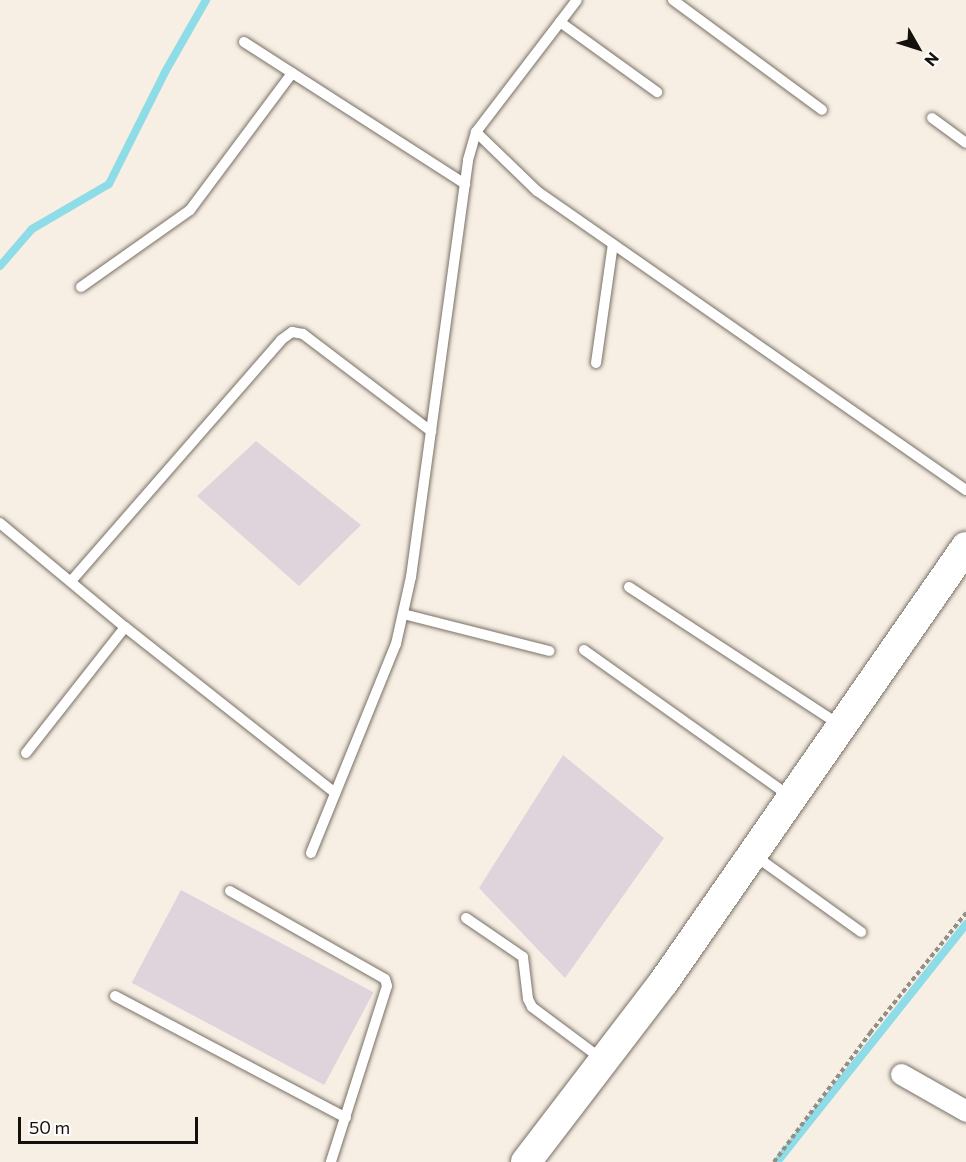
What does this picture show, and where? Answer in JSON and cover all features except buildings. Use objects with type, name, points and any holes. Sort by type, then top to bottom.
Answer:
[{"type":"street","points":[[526,1162],[663,983],[966,547]]},
{"type":"street","points":[[901,1074],[966,1111]]},
{"type":"lane","points":[[310,853],[396,644],[403,614],[411,577],[465,184],[476,132],[577,0]]},
{"type":"lane","points":[[673,0],[822,110]]},
{"type":"lane","points":[[560,22],[657,92]]},
{"type":"lane","points":[[244,42],[465,184]]},
{"type":"lane","points":[[81,287],[190,210],[292,73]]},
{"type":"lane","points":[[932,118],[966,143]]},
{"type":"lane","points":[[476,132],[537,191],[966,490]]},
{"type":"lane","points":[[596,363],[613,244]]},
{"type":"lane","points":[[72,580],[281,340],[292,332],[303,334],[431,431]]},
{"type":"lane","points":[[0,523],[72,580],[125,627],[335,793]]},
{"type":"lane","points":[[629,587],[843,727]]},
{"type":"lane","points":[[403,614],[549,651]]},
{"type":"lane","points":[[27,753],[125,627]]},
{"type":"lane","points":[[584,650],[792,798]]},
{"type":"lane","points":[[753,854],[861,932]]},
{"type":"lane","points":[[230,891],[385,979],[387,986],[331,1162]]},
{"type":"lane","points":[[466,918],[523,957],[528,999],[532,1007],[603,1060]]},
{"type":"lane","points":[[115,996],[346,1118]]},
{"type":"path","points":[[774,1162],[870,1033],[966,913]]},
{"type":"waterway","points":[[0,266],[32,229],[109,184],[165,72],[206,0]]},
{"type":"waterway","points":[[777,1162],[966,924]]}]
